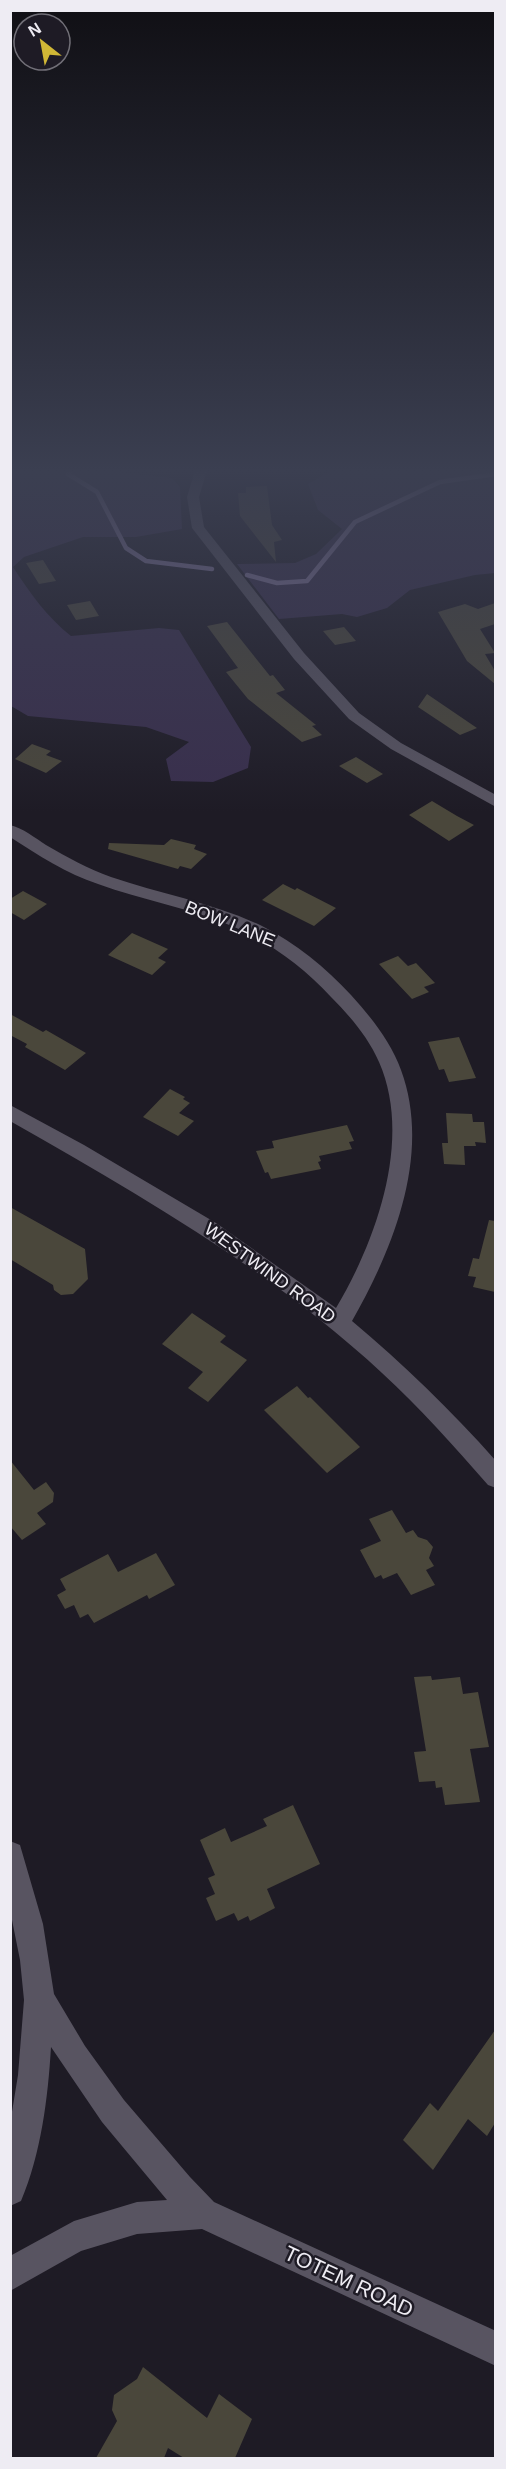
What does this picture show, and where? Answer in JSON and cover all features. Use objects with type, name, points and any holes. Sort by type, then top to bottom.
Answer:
[{"type":"street","points":[[242,582],[321,681],[354,716],[378,735],[495,802]]},
{"type":"street","name":"BOW LANE","points":[[10,830],[68,865],[103,880],[209,912],[256,930],[282,945],[306,963],[364,1022],[383,1051],[393,1072],[401,1109],[402,1147],[396,1189],[374,1257],[359,1291],[339,1323]]},
{"type":"street","name":"WESTWIND ROAD","points":[[10,1112],[202,1223],[267,1267],[339,1323],[426,1400],[460,1433],[495,1478]]},
{"type":"street","name":"TOTEM ROAD","points":[[10,1855],[31,1943],[39,1997],[35,2068],[24,2141],[10,2190]]},
{"type":"street","name":"TOTEM ROAD","points":[[39,1997],[67,2047],[118,2120],[174,2184],[203,2213],[495,2349]]},
{"type":"street","name":"TOTEM ROAD","points":[[10,2275],[74,2237],[137,2218],[203,2213]]},
{"type":"shaded area","points":[[10,582],[23,582],[54,621],[71,636],[159,628],[179,630],[251,747],[248,768],[213,782],[171,781],[166,759],[189,742],[146,727],[28,716],[11,706]]},
{"type":"shaded area","points":[[251,582],[444,582],[410,590],[387,608],[357,617],[342,614],[279,619]]},
{"type":"building","points":[[90,601],[99,616],[76,620],[67,605]]},
{"type":"building","points":[[495,603],[495,624],[480,629],[495,653],[485,654],[495,671],[495,684],[467,661],[438,612],[465,604],[478,609]]},
{"type":"building","points":[[227,622],[270,676],[273,675],[285,690],[276,693],[316,725],[312,726],[322,735],[302,742],[248,699],[226,672],[238,668],[207,626]]},
{"type":"building","points":[[344,627],[356,641],[335,645],[323,631]]},
{"type":"building","points":[[427,694],[477,728],[460,735],[418,707]]},
{"type":"building","points":[[32,744],[51,751],[46,755],[62,761],[46,773],[15,759]]},
{"type":"building","points":[[356,757],[383,774],[367,783],[339,766]]},
{"type":"building","points":[[432,801],[474,825],[449,841],[409,815]]},
{"type":"building","points":[[171,839],[196,845],[194,849],[207,854],[191,869],[180,866],[178,869],[108,849],[109,843],[164,845]]},
{"type":"building","points":[[283,884],[295,890],[297,888],[336,908],[314,926],[262,900]]},
{"type":"building","points":[[23,891],[47,904],[24,920],[10,912],[10,899]]},
{"type":"building","points":[[132,933],[168,949],[158,958],[166,962],[152,975],[108,955]]},
{"type":"building","points":[[398,956],[408,966],[416,963],[435,983],[424,987],[429,992],[412,999],[379,964]]},
{"type":"building","points":[[10,1014],[43,1032],[46,1030],[86,1053],[65,1070],[25,1047],[27,1044],[10,1035]]},
{"type":"building","points":[[459,1037],[476,1078],[449,1082],[444,1069],[439,1070],[428,1042]]},
{"type":"building","points":[[170,1089],[185,1097],[183,1099],[190,1103],[179,1113],[194,1121],[178,1136],[143,1117]]},
{"type":"building","points":[[446,1113],[472,1114],[473,1122],[484,1122],[486,1143],[475,1142],[476,1146],[464,1146],[465,1165],[444,1164],[442,1143],[448,1143]]},
{"type":"building","points":[[347,1125],[354,1141],[349,1142],[352,1149],[319,1156],[321,1161],[318,1162],[321,1169],[271,1179],[268,1172],[265,1173],[256,1151],[274,1148],[272,1141]]},
{"type":"building","points":[[10,1207],[85,1249],[88,1279],[73,1294],[61,1295],[54,1290],[53,1285],[10,1259]]},
{"type":"building","points":[[489,1220],[495,1221],[495,1292],[473,1287],[476,1277],[468,1276],[473,1258],[479,1259]]},
{"type":"building","points":[[192,1313],[226,1336],[220,1342],[247,1360],[208,1402],[188,1388],[203,1372],[162,1344]]},
{"type":"building","points":[[297,1386],[360,1447],[327,1473],[264,1410]]},
{"type":"building","points":[[10,1460],[34,1490],[46,1482],[54,1493],[53,1502],[37,1513],[46,1524],[22,1540],[10,1526]]},
{"type":"building","points":[[392,1510],[406,1533],[413,1530],[418,1537],[427,1540],[433,1547],[429,1558],[434,1566],[426,1570],[435,1585],[411,1595],[397,1573],[383,1579],[381,1575],[375,1578],[360,1550],[381,1541],[369,1519]]},
{"type":"building","points":[[156,1553],[175,1585],[149,1599],[147,1595],[94,1623],[88,1614],[80,1618],[74,1605],[65,1609],[57,1595],[66,1590],[60,1579],[108,1554],[118,1572]]},
{"type":"building","points":[[431,1676],[432,1680],[460,1677],[463,1694],[478,1692],[489,1747],[470,1749],[480,1802],[445,1805],[442,1787],[436,1788],[435,1781],[419,1782],[414,1752],[426,1751],[414,1677]]},
{"type":"building","points":[[293,1805],[320,1864],[267,1889],[275,1908],[250,1921],[248,1916],[238,1921],[234,1913],[216,1921],[206,1898],[215,1894],[208,1878],[215,1875],[200,1840],[225,1828],[231,1842],[267,1826],[263,1819]]},
{"type":"building","points":[[495,2030],[495,2123],[487,2136],[468,2119],[433,2170],[403,2140],[430,2103],[438,2111]]},
{"type":"building","points":[[143,2367],[207,2418],[219,2394],[252,2419],[235,2458],[184,2458],[168,2448],[164,2458],[96,2458],[117,2421],[112,2410],[114,2395],[137,2379]]},
{"type":"waterway","points":[[274,582],[289,582]]}]
